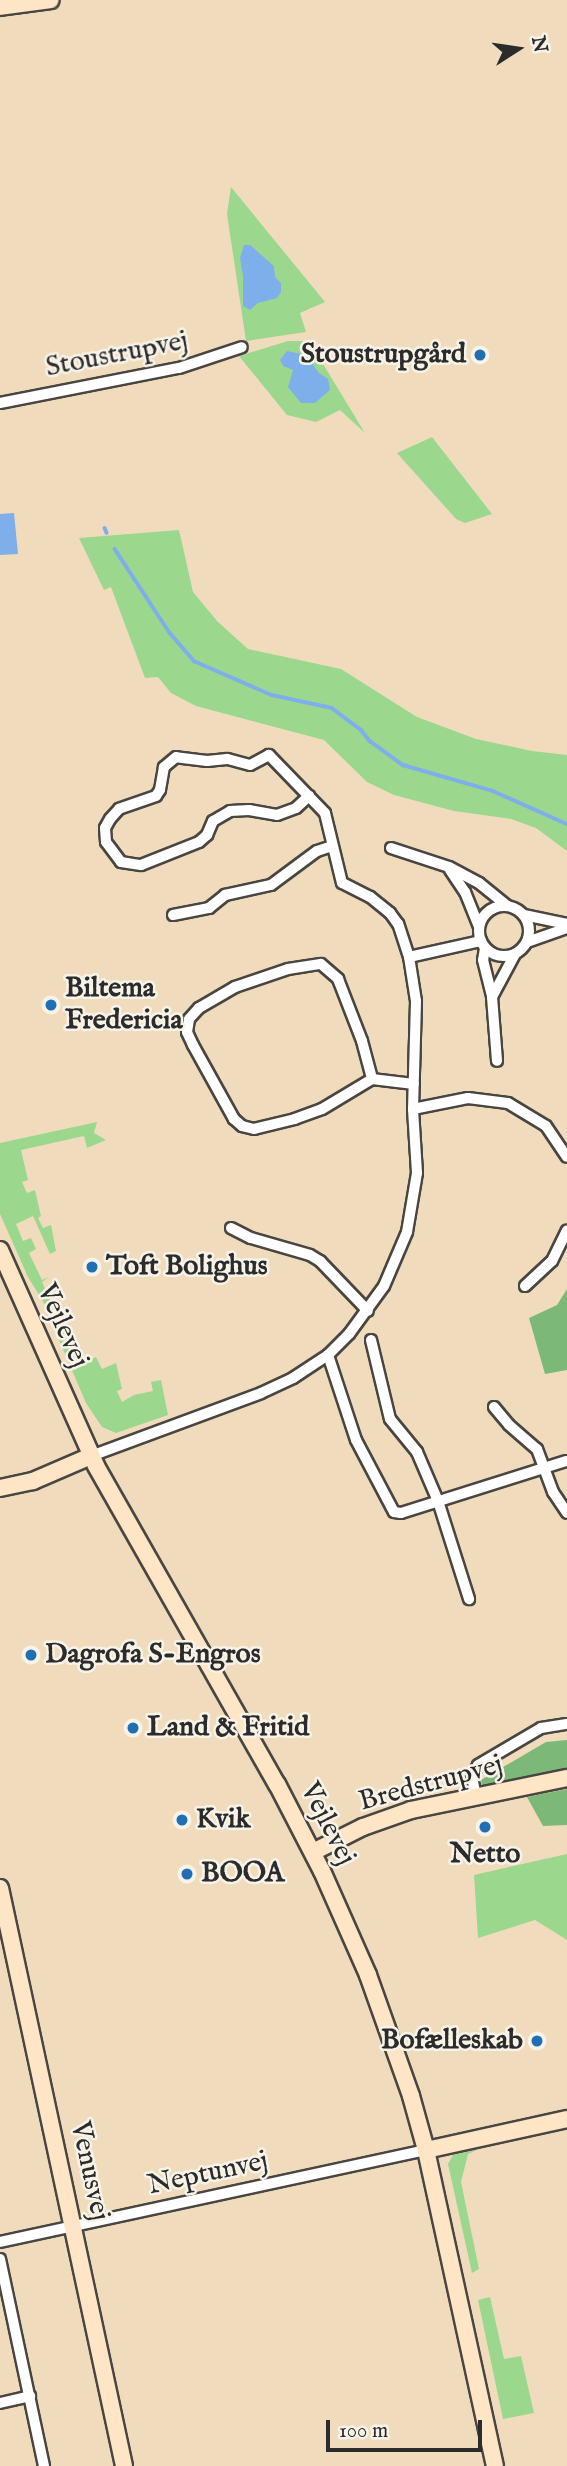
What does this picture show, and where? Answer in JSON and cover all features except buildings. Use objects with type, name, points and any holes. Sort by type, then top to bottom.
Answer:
[{"type":"street","points":[[0,7],[51,0]]},
{"type":"street","name":"Stoustrupvej","points":[[0,402],[179,368],[242,347]]},
{"type":"street","points":[[0,1489],[33,1480],[261,1393],[293,1378],[328,1355],[368,1311],[397,1259],[411,1213],[417,1173],[412,1109],[416,1001],[409,957],[398,924],[390,913],[370,897],[342,883],[325,813],[309,796],[270,755],[250,765],[227,759],[207,761],[176,757],[164,767],[160,790],[156,796],[119,810],[110,819],[105,828],[106,842],[121,862],[141,865],[199,842],[207,835],[213,821],[230,811],[249,810],[277,815],[296,808],[309,796]]},
{"type":"street","points":[[173,915],[209,908],[225,895],[271,885],[317,851],[332,846]]},
{"type":"street","points":[[391,848],[449,867],[523,915],[567,926]]},
{"type":"street","points":[[449,867],[465,892],[480,926],[483,961],[492,997],[498,1061]]},
{"type":"street","points":[[480,926],[489,910],[507,906]]},
{"type":"street","points":[[523,915],[529,928],[527,942]]},
{"type":"street","points":[[492,997],[515,954],[527,942],[567,926]]},
{"type":"street","points":[[409,957],[483,944],[499,956],[515,954]]},
{"type":"street","points":[[372,1079],[362,1041],[338,979],[321,964],[288,969],[235,987],[199,1008],[189,1019],[187,1032],[193,1045],[234,1119],[242,1126],[254,1129],[295,1119],[349,1094],[372,1079],[414,1084]]},
{"type":"street","points":[[412,1109],[468,1098],[508,1103],[546,1126],[567,1157]]},
{"type":"street","points":[[231,1228],[251,1238],[310,1255],[320,1261],[368,1311]]},
{"type":"street","points":[[525,1286],[552,1261],[567,1230]]},
{"type":"street","name":"Vejlevej","points":[[0,1250],[91,1456],[313,1852],[368,1975],[411,2096],[426,2150],[495,2466]]},
{"type":"street","points":[[371,1340],[390,1419],[418,1452],[438,1501],[469,1599]]},
{"type":"street","points":[[328,1355],[356,1440],[390,1508],[401,1513],[566,1461]]},
{"type":"street","points":[[494,1406],[509,1425],[537,1449],[554,1492],[567,1513]]},
{"type":"street","points":[[477,1796],[472,1777],[478,1765],[541,1728],[567,1724]]},
{"type":"street","name":"Bredstrupvej","points":[[313,1852],[353,1831],[411,1810],[567,1778]]},
{"type":"street","name":"Venusvej","points":[[0,1888],[124,2466]]},
{"type":"street","points":[[426,2150],[567,2119]]},
{"type":"street","name":"Neptunvej","points":[[0,2242],[426,2150]]},
{"type":"street","points":[[0,2259],[5,2302],[30,2396],[44,2466]]},
{"type":"street","points":[[0,2403],[30,2396]]},
{"type":"green space","points":[[231,187],[325,302],[300,313],[306,332],[246,341],[227,214]]},
{"type":"green space","points":[[288,341],[309,341],[365,433],[340,410],[316,422],[287,415],[239,356]]},
{"type":"green space","points":[[432,437],[492,514],[465,523],[456,519],[397,453]]},
{"type":"green space","points":[[179,530],[193,592],[218,622],[248,649],[341,669],[417,717],[476,739],[532,751],[567,755],[567,851],[536,828],[511,819],[454,811],[394,795],[367,782],[324,740],[196,706],[171,693],[158,677],[145,678],[111,587],[104,590],[79,538]]},
{"type":"green space","points":[[97,1122],[94,1133],[106,1140],[87,1148],[84,1136],[21,1150],[28,1180],[22,1182],[27,1193],[35,1190],[41,1216],[38,1218],[43,1228],[51,1225],[56,1251],[50,1254],[33,1216],[16,1224],[23,1241],[31,1238],[36,1249],[29,1253],[42,1280],[49,1277],[42,1282],[55,1310],[62,1308],[64,1312],[52,1316],[28,1277],[0,1214],[0,1143]]},
{"type":"green space","points":[[567,1289],[567,1370],[545,1374],[529,1318],[557,1305]]},
{"type":"green space","points":[[69,1324],[71,1328],[64,1332],[79,1365],[96,1357],[102,1369],[116,1363],[122,1389],[117,1391],[122,1402],[134,1395],[153,1391],[151,1382],[161,1380],[168,1415],[116,1433],[102,1427],[86,1403],[57,1335],[59,1329]]},
{"type":"green space","points":[[567,1740],[567,1768],[482,1786],[481,1780],[546,1742]]},
{"type":"green space","points":[[567,1789],[567,1825],[543,1826],[527,1797]]},
{"type":"green space","points":[[567,1854],[567,1940],[535,1920],[478,1938],[474,1875]]},
{"type":"green space","points":[[479,2149],[468,2154],[461,2182],[479,2269],[472,2273],[448,2164],[453,2155]]},
{"type":"green space","points":[[490,2297],[504,2359],[521,2356],[534,2413],[503,2419],[478,2300]]},
{"type":"water","points":[[244,245],[250,245],[274,266],[275,277],[281,283],[281,292],[277,298],[258,303],[250,310],[243,306],[240,258]]},
{"type":"water","points":[[287,351],[306,355],[319,373],[328,379],[330,390],[315,403],[301,403],[288,387],[293,370],[283,366],[280,360]]},
{"type":"water","points":[[14,513],[18,554],[0,555],[0,514]]},
{"type":"waterway","points":[[105,528],[107,533]]},
{"type":"waterway","points":[[115,549],[170,633],[194,661],[272,695],[332,708],[403,765],[493,791],[567,824]]},
{"type":"place","name":"Stoustrupgård","points":[[480,355]]},
{"type":"place","name":"Biltema Fredericia","points":[[51,1005]]},
{"type":"place","name":"Toft Bolighus","points":[[92,1267]]},
{"type":"place","name":"Dagrofa S-Engros","points":[[31,1655]]},
{"type":"place","name":"Land & Fritid","points":[[133,1728]]},
{"type":"place","name":"Kvik","points":[[182,1820]]},
{"type":"place","name":"Netto","points":[[485,1827]]},
{"type":"place","name":"BOOA","points":[[187,1874]]},
{"type":"place","name":"Bofælleskab","points":[[537,2041]]}]
